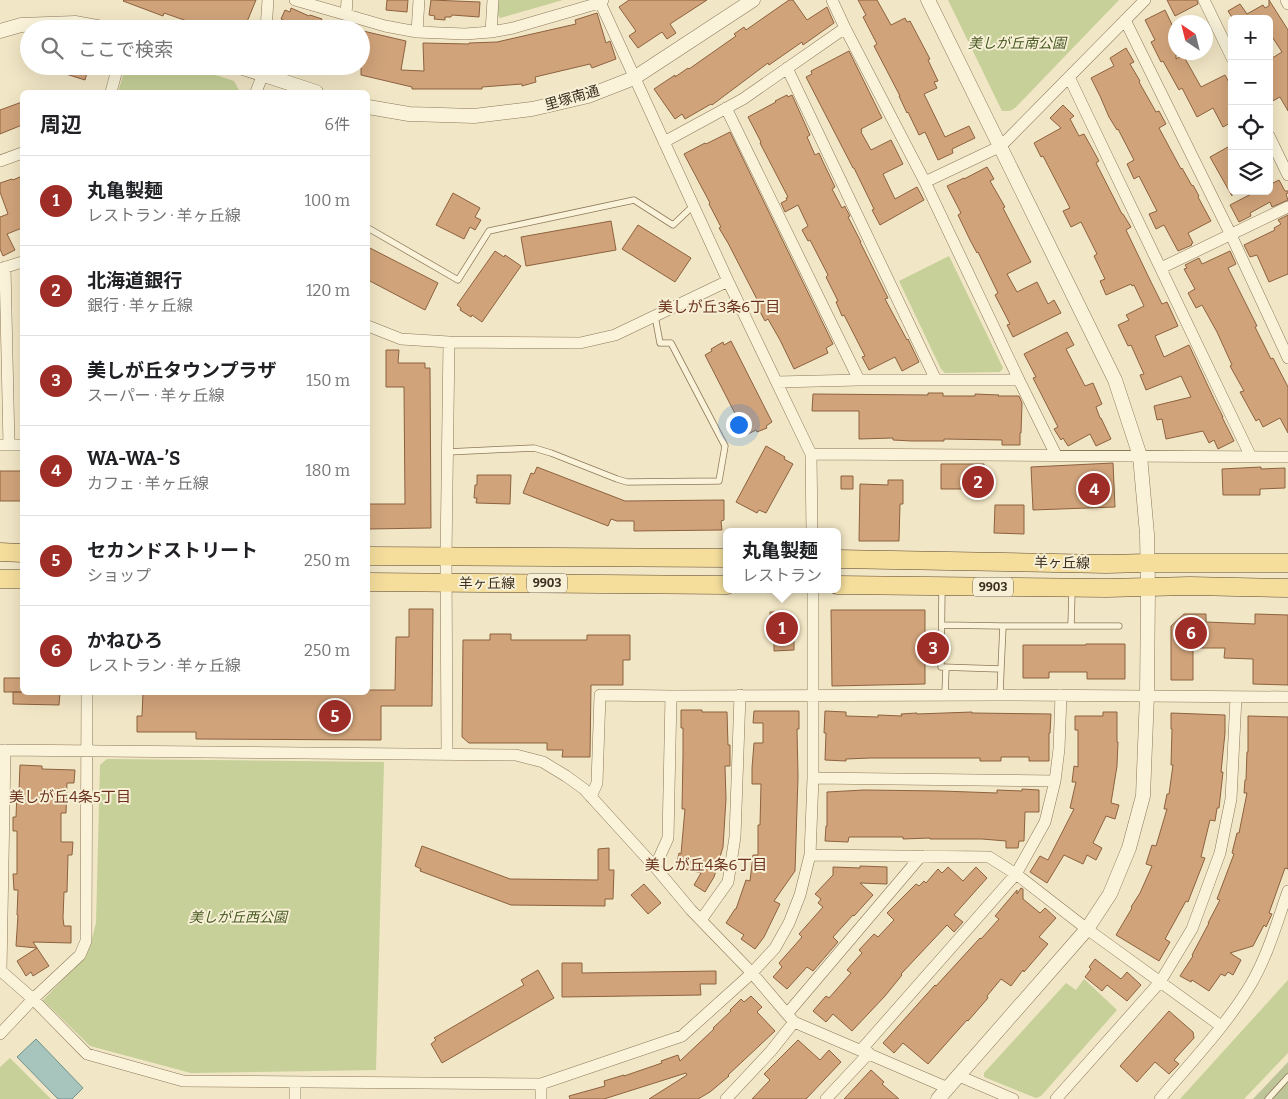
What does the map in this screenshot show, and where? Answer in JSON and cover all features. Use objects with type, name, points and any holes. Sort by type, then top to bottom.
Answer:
[{"type":"main road","points":[[0,552],[20,552]]},
{"type":"main road","name":"羊ヶ丘線","points":[[370,556],[723,558]]},
{"type":"main road","name":"羊ヶ丘線","points":[[841,559],[1106,564],[1288,563]]},
{"type":"main road","points":[[0,579],[20,579]]},
{"type":"main road","name":"羊ヶ丘線","points":[[370,582],[723,585]]},
{"type":"main road","name":"羊ヶ丘線","points":[[841,585],[1288,588]]},
{"type":"street","points":[[267,20],[268,0]]},
{"type":"street","points":[[295,0],[364,20]]},
{"type":"street","points":[[346,15],[347,0]]},
{"type":"street","points":[[417,32],[419,0]]},
{"type":"street","points":[[491,32],[492,0]]},
{"type":"street","name":"里塚南通","points":[[370,107],[408,114],[474,116],[532,109],[588,96],[634,78],[753,0]]},
{"type":"street","points":[[832,0],[925,182],[1056,455]]},
{"type":"street","points":[[928,0],[1115,380],[1140,456],[1147,534],[1148,588],[1148,696],[1143,796],[1129,848],[1110,894],[1087,929],[938,1099]]},
{"type":"street","points":[[925,182],[1000,146],[1145,0]]},
{"type":"street","points":[[1204,0],[1228,50]]},
{"type":"street","points":[[1286,0],[1288,4]]},
{"type":"street","points":[[370,22],[417,32],[465,34],[491,32],[513,28],[600,1],[693,206],[811,454],[812,528]]},
{"type":"street","points":[[1125,20],[1232,235],[1288,358]]},
{"type":"street","points":[[0,31],[20,25]]},
{"type":"street","points":[[664,142],[743,99],[845,28]]},
{"type":"street","points":[[787,68],[936,380]]},
{"type":"street","points":[[112,90],[116,75]]},
{"type":"street","points":[[257,90],[261,75]]},
{"type":"street","points":[[275,75],[311,90]]},
{"type":"street","points":[[1069,77],[1251,457]]},
{"type":"street","points":[[726,108],[859,380]]},
{"type":"street","points":[[1273,144],[1288,175]]},
{"type":"street","points":[[0,161],[20,154]]},
{"type":"street","points":[[1161,268],[1288,207]]},
{"type":"street","points":[[20,263],[2,268],[4,445],[20,445]]},
{"type":"street","points":[[370,327],[401,339],[449,342],[580,343],[615,335],[728,281]]},
{"type":"street","points":[[448,754],[446,556],[449,342]]},
{"type":"street","points":[[776,382],[1019,380]]},
{"type":"street","points":[[811,454],[1288,457]]},
{"type":"street","points":[[813,593],[813,778],[810,855],[800,895],[790,923],[775,948],[752,973],[682,1036],[541,1084],[183,1081],[87,1054],[2,970],[2,750],[516,755],[542,762],[584,789],[701,920],[752,973],[791,1018],[948,1088]]},
{"type":"street","points":[[0,1034],[33,999],[80,955],[86,941],[86,695]]},
{"type":"street","points":[[592,797],[597,783],[600,695],[1288,697]]},
{"type":"street","points":[[701,920],[728,882],[735,837],[740,695]]},
{"type":"street","points":[[826,1099],[1016,874],[1045,822],[1055,781],[1059,749],[1061,695]]},
{"type":"street","points":[[655,867],[668,838],[671,696]]},
{"type":"street","points":[[1056,1099],[1160,982],[1192,929],[1220,853],[1230,799],[1236,697]]},
{"type":"street","points":[[813,778],[1055,781]]},
{"type":"street","points":[[810,855],[989,857],[1016,874],[1087,929],[1221,1026]]},
{"type":"street","points":[[726,1099],[771,1051],[791,1018],[921,856]]},
{"type":"street","points":[[1160,1099],[1221,1026],[1251,983],[1267,949],[1288,891]]},
{"type":"street","points":[[959,1076],[1013,1099]]},
{"type":"street","points":[[295,1082],[295,1099]]},
{"type":"street","points":[[541,1084],[541,1099]]},
{"type":"lane","points":[[370,229],[458,280],[488,231],[634,200],[674,225],[693,206]]},
{"type":"lane","points":[[447,452],[534,448],[628,482],[718,480],[725,446],[671,344],[660,343],[655,316]]},
{"type":"lane","points":[[942,586],[941,668],[1001,669]]},
{"type":"lane","points":[[1071,626],[1072,588]]},
{"type":"lane","points":[[942,625],[1119,626]]},
{"type":"lane","points":[[1000,695],[1003,626]]},
{"type":"lane","points":[[945,695],[946,668]]},
{"type":"lane","points":[[1268,1099],[1288,1077]]},
{"type":"green space","points":[[497,0],[563,0],[500,18],[496,14]]},
{"type":"green space","name":"美しが丘南公園","points":[[948,0],[1119,0],[1015,108],[1010,111],[1002,111]]},
{"type":"green space","points":[[123,75],[216,75],[234,81],[239,90],[119,90]]},
{"type":"green space","points":[[949,256],[1003,368],[1000,372],[945,373],[941,369],[899,281]]},
{"type":"green space","name":"美しが丘西公園","points":[[107,759],[384,762],[376,1070],[191,1073],[90,1046],[43,1000],[83,959],[91,942],[96,923],[100,765]]},
{"type":"green space","points":[[1084,979],[1117,1010],[1041,1096],[1036,1098],[984,1077],[984,1073],[1066,983],[1076,990]]},
{"type":"green space","points":[[1288,980],[1288,1053],[1244,1099],[1180,1099]]},
{"type":"green space","points":[[10,1058],[51,1099],[0,1099],[0,1067]]},
{"type":"green space","points":[[1288,1062],[1288,1099],[1253,1099]]},
{"type":"water","points":[[36,1039],[83,1088],[72,1099],[58,1099],[17,1057]]},
{"type":"building","points":[[256,0],[248,20],[184,20],[164,13],[163,16],[123,1]]},
{"type":"building","points":[[387,0],[408,0],[407,12],[386,10]]},
{"type":"building","points":[[431,0],[480,2],[479,17],[452,15],[451,17],[445,17],[445,20],[434,19],[435,16],[429,15]]},
{"type":"building","points":[[629,0],[707,0],[670,24],[676,33],[667,39],[662,32],[638,48],[629,36],[636,31],[619,7]]},
{"type":"building","points":[[789,0],[793,0],[807,20],[827,7],[834,23],[803,45],[802,42],[769,65],[768,63],[712,105],[685,119],[682,114],[675,119],[654,89],[675,75],[675,77],[689,69],[736,36],[734,34],[744,27],[746,30]]},
{"type":"building","points":[[858,0],[877,0],[891,25],[905,18],[907,22],[910,21],[930,59],[928,60],[938,81],[934,82],[937,88],[924,94],[945,137],[969,126],[975,138],[952,149],[953,153],[938,160],[925,132],[919,135],[907,113],[874,46],[877,44],[863,17],[866,15]]},
{"type":"building","points":[[1167,0],[1197,0],[1198,4],[1174,15]]},
{"type":"building","points":[[1269,0],[1288,30],[1288,111],[1280,97],[1273,101],[1273,58],[1282,52],[1273,38],[1273,15],[1230,15],[1228,11],[1240,4],[1247,14],[1263,5],[1265,8],[1269,6]]},
{"type":"building","points":[[291,8],[309,16],[322,19],[281,19],[285,10],[290,12]]},
{"type":"building","points":[[1165,10],[1168,16],[1168,60],[1186,60],[1201,87],[1225,75],[1228,81],[1228,124],[1223,127],[1213,108],[1197,117],[1182,88],[1179,90],[1163,61],[1161,62],[1151,42],[1155,40],[1145,20]]},
{"type":"building","points":[[597,13],[606,43],[610,41],[616,59],[592,68],[590,64],[535,77],[536,82],[522,86],[522,84],[482,87],[482,89],[412,89],[412,87],[361,75],[370,75],[370,33],[406,41],[401,70],[424,71],[423,43],[469,44],[497,42],[576,24],[575,20]]},
{"type":"building","points":[[1126,48],[1134,62],[1130,64],[1139,82],[1156,112],[1159,111],[1166,124],[1159,128],[1181,169],[1193,185],[1211,221],[1188,233],[1193,243],[1192,245],[1178,251],[1164,225],[1156,229],[1149,214],[1157,211],[1139,176],[1134,179],[1127,164],[1134,160],[1118,129],[1109,117],[1091,78],[1114,66],[1110,58]]},
{"type":"building","points":[[849,51],[882,118],[861,129],[861,132],[871,150],[891,140],[903,164],[883,174],[895,199],[917,187],[924,200],[880,225],[854,168],[806,77],[812,74],[811,71]]},
{"type":"building","points":[[69,75],[86,75],[85,80]]},
{"type":"building","points":[[787,95],[788,97],[792,95],[810,135],[807,137],[815,155],[819,153],[835,187],[832,189],[842,208],[845,206],[850,216],[848,217],[888,298],[885,299],[919,362],[902,371],[895,357],[869,370],[862,357],[865,356],[844,315],[842,316],[836,302],[838,301],[826,277],[828,275],[810,240],[808,241],[802,230],[808,226],[798,205],[785,212],[781,203],[787,200],[786,198],[788,197],[748,117]]},
{"type":"building","points":[[20,103],[20,126],[0,134],[0,110]]},
{"type":"building","points":[[1063,105],[1074,116],[1070,119],[1079,136],[1084,134],[1099,161],[1096,163],[1122,214],[1131,227],[1126,230],[1162,304],[1167,302],[1178,326],[1155,336],[1164,357],[1189,345],[1234,441],[1218,449],[1214,440],[1209,443],[1203,431],[1166,439],[1162,419],[1157,420],[1154,406],[1191,397],[1181,376],[1146,390],[1140,375],[1144,374],[1131,345],[1128,346],[1118,325],[1129,320],[1126,315],[1144,306],[1134,285],[1132,286],[1131,284],[1106,295],[1100,281],[1105,279],[1094,256],[1097,254],[1081,222],[1071,227],[1063,211],[1070,208],[1043,156],[1041,157],[1034,143],[1061,128],[1050,118]]},
{"type":"building","points":[[730,132],[833,344],[826,348],[828,353],[794,369],[768,319],[765,321],[758,308],[761,307],[719,228],[721,227],[710,203],[684,154]]},
{"type":"building","points":[[1228,147],[1228,189],[1210,157]]},
{"type":"building","points":[[987,167],[994,179],[990,181],[1005,207],[1003,208],[1031,262],[1007,274],[1017,292],[1037,282],[1048,304],[1054,300],[1061,313],[1013,337],[1007,325],[1010,324],[995,295],[998,293],[958,215],[961,213],[947,186]]},
{"type":"building","points":[[20,177],[20,229],[7,234],[15,250],[3,256],[0,249],[0,217],[8,214],[0,192],[0,183]]},
{"type":"building","points":[[1279,180],[1285,191],[1288,191],[1286,194],[1288,200],[1272,207],[1270,202],[1250,213],[1251,216],[1239,222],[1230,205],[1249,195],[1273,195],[1273,183]]},
{"type":"building","points":[[453,193],[480,208],[475,217],[481,220],[475,230],[470,227],[464,239],[436,225]]},
{"type":"building","points":[[1288,215],[1288,274],[1269,282],[1257,255],[1250,257],[1244,245],[1275,230],[1274,228],[1281,224],[1278,220]]},
{"type":"building","points":[[611,221],[616,250],[526,266],[521,237]]},
{"type":"building","points":[[638,225],[691,258],[675,282],[622,249]]},
{"type":"building","points":[[370,248],[438,283],[425,310],[370,281]]},
{"type":"building","points":[[495,251],[504,257],[505,255],[521,266],[482,322],[460,310],[461,308],[457,305]]},
{"type":"building","points":[[1230,251],[1236,264],[1228,268],[1271,359],[1273,358],[1288,387],[1288,433],[1280,418],[1263,427],[1259,419],[1256,421],[1240,392],[1244,391],[1230,366],[1232,365],[1217,332],[1202,305],[1196,308],[1188,293],[1195,289],[1184,269],[1187,268],[1185,265],[1199,258],[1202,264]]},
{"type":"building","points":[[1067,332],[1074,345],[1066,349],[1085,386],[1093,383],[1102,404],[1096,407],[1111,439],[1096,446],[1090,434],[1068,446],[1063,438],[1061,440],[1054,429],[1058,427],[1033,378],[1036,377],[1024,354]]},
{"type":"building","points":[[731,341],[772,422],[766,426],[767,428],[757,432],[756,430],[746,435],[705,355],[723,342],[724,345]]},
{"type":"building","points":[[386,350],[399,350],[398,363],[425,363],[425,368],[430,368],[431,528],[370,529],[370,504],[405,504],[404,387],[386,387]]},
{"type":"building","points":[[928,393],[943,393],[943,396],[975,396],[975,394],[1019,396],[1022,403],[1020,445],[1002,445],[1002,440],[944,439],[944,441],[912,441],[893,440],[893,438],[859,439],[859,411],[812,411],[813,394],[928,395]]},
{"type":"building","points":[[766,446],[793,464],[766,513],[759,510],[757,513],[736,502]]},
{"type":"building","points":[[1113,463],[1115,507],[1033,510],[1031,467]]},
{"type":"building","points":[[941,464],[984,464],[984,489],[941,489]]},
{"type":"building","points":[[537,467],[625,501],[724,500],[724,520],[721,521],[722,530],[634,531],[634,521],[611,519],[608,526],[523,493],[531,473],[534,474]]},
{"type":"building","points":[[1261,467],[1261,469],[1285,468],[1285,488],[1260,489],[1260,495],[1223,495],[1222,469]]},
{"type":"building","points":[[0,471],[20,471],[20,501],[0,501]]},
{"type":"building","points":[[477,475],[511,475],[510,504],[476,503],[477,498],[474,498]]},
{"type":"building","points":[[841,476],[853,476],[853,489],[841,489]]},
{"type":"building","points":[[888,480],[903,480],[903,504],[900,504],[899,541],[859,541],[860,484],[888,485]]},
{"type":"building","points":[[995,505],[1024,505],[1024,534],[994,533]]},
{"type":"building","points":[[409,609],[433,609],[432,706],[381,706],[381,740],[196,739],[196,732],[137,732],[137,716],[142,716],[143,695],[370,695],[370,690],[395,690],[396,637],[409,637]]},
{"type":"building","points":[[831,610],[925,610],[925,684],[832,686]]},
{"type":"building","points":[[770,612],[786,612],[786,617],[794,617],[794,650],[774,651],[774,639],[771,640]]},
{"type":"building","points":[[1184,614],[1206,614],[1206,622],[1255,624],[1255,614],[1288,615],[1288,685],[1253,684],[1253,659],[1224,658],[1225,648],[1193,648],[1193,680],[1171,680],[1171,626]]},
{"type":"building","points":[[490,634],[511,634],[511,640],[587,640],[587,635],[630,635],[630,660],[623,660],[623,685],[591,685],[590,757],[562,757],[563,750],[547,750],[547,743],[469,743],[462,737],[463,640],[490,640]]},
{"type":"building","points":[[1125,644],[1125,679],[1087,679],[1087,672],[1049,672],[1049,678],[1023,678],[1023,645]]},
{"type":"building","points":[[4,678],[20,678],[20,692],[4,692]]},
{"type":"building","points":[[13,692],[20,692],[20,695],[60,695],[59,705],[13,704]]},
{"type":"building","points":[[681,710],[727,712],[730,766],[725,766],[726,799],[723,847],[714,877],[705,892],[694,885],[701,873],[676,867],[679,853],[681,854],[685,809],[682,809],[683,728],[681,728]]},
{"type":"building","points":[[754,711],[799,711],[799,729],[797,729],[798,777],[795,871],[774,901],[780,904],[764,937],[755,949],[741,939],[744,935],[726,923],[736,909],[746,880],[750,881],[753,855],[758,855],[761,784],[752,784],[752,768],[754,743],[763,743],[763,723],[753,723]]},
{"type":"building","points":[[825,711],[846,712],[846,716],[878,717],[878,715],[902,716],[901,714],[972,712],[1051,714],[1049,761],[1029,761],[1029,757],[1001,757],[1001,761],[980,761],[980,758],[825,760]]},
{"type":"building","points":[[1103,712],[1117,712],[1117,766],[1111,803],[1119,805],[1115,819],[1106,816],[1093,843],[1102,848],[1096,860],[1087,855],[1083,864],[1064,855],[1047,883],[1030,872],[1040,856],[1048,860],[1074,809],[1070,808],[1076,782],[1072,782],[1074,766],[1078,767],[1078,730],[1075,730],[1075,716],[1103,716]]},
{"type":"building","points":[[1171,713],[1225,715],[1225,733],[1219,808],[1217,808],[1215,821],[1210,820],[1201,857],[1205,858],[1188,902],[1186,901],[1165,939],[1170,942],[1159,961],[1116,935],[1140,893],[1152,866],[1146,864],[1152,845],[1156,846],[1167,809],[1164,809],[1167,794],[1169,794],[1173,765],[1171,765]]},
{"type":"building","points":[[1248,716],[1288,717],[1288,869],[1285,868],[1269,913],[1272,914],[1266,927],[1264,925],[1253,946],[1230,953],[1241,960],[1233,975],[1228,972],[1225,976],[1221,974],[1209,991],[1192,980],[1191,982],[1180,976],[1193,956],[1220,900],[1217,899],[1234,854],[1232,853],[1237,833],[1239,833],[1247,793],[1244,793],[1248,752]]},
{"type":"building","points":[[20,765],[42,766],[42,769],[75,770],[74,783],[67,783],[66,813],[61,813],[61,842],[73,842],[72,855],[68,855],[67,892],[64,892],[63,918],[64,926],[71,926],[71,943],[33,942],[37,948],[16,946],[18,890],[14,890],[13,874],[17,874],[17,831],[13,831],[13,817],[16,817]]},
{"type":"building","points":[[1022,789],[1039,790],[1039,812],[1025,812],[1024,841],[1019,841],[1018,848],[1006,848],[1006,841],[982,839],[849,837],[848,842],[825,841],[827,792],[864,790],[997,793],[997,790],[1022,791]]},
{"type":"building","points":[[422,846],[510,879],[598,880],[598,849],[609,848],[609,870],[614,870],[613,899],[605,899],[605,906],[511,905],[420,871],[421,869],[415,866]]},
{"type":"building","points":[[860,866],[887,867],[887,884],[860,883],[873,895],[833,937],[838,942],[813,971],[807,967],[787,989],[773,977],[782,967],[779,963],[802,937],[799,934],[823,907],[818,903],[821,899],[815,894],[833,875],[833,867],[860,868]]},
{"type":"building","points":[[948,867],[963,881],[976,867],[987,878],[954,915],[963,922],[954,932],[947,925],[901,974],[885,996],[852,1031],[833,1014],[826,1022],[813,1011],[826,996],[829,998],[851,973],[847,970],[862,953],[859,950],[874,934],[878,937],[894,920],[887,913],[916,884],[919,886],[924,881],[926,883],[938,869],[942,873]]},
{"type":"building","points":[[644,884],[661,903],[648,914],[631,895]]},
{"type":"building","points":[[1021,888],[1023,889],[1023,899],[1040,913],[1045,908],[1056,918],[1039,937],[1048,944],[1024,972],[1023,970],[1011,986],[1001,979],[987,996],[988,998],[928,1064],[903,1043],[894,1053],[883,1043],[935,985],[999,919],[995,916],[1017,890],[1017,894]]},
{"type":"building","points":[[37,948],[49,966],[33,976],[31,972],[26,976],[17,961]]},
{"type":"building","points":[[1095,959],[1121,979],[1127,972],[1141,985],[1127,1001],[1107,985],[1102,991],[1085,977]]},
{"type":"building","points":[[562,963],[582,963],[582,973],[716,971],[716,984],[700,984],[701,995],[562,997]]},
{"type":"building","points":[[538,970],[554,998],[442,1063],[431,1044],[436,1040],[434,1038],[524,985],[521,980]]},
{"type":"building","points":[[751,996],[762,1007],[757,1012],[775,1031],[729,1076],[710,1092],[698,1099],[649,1099],[687,1075],[686,1073],[604,1099],[570,1099],[569,1096],[605,1086],[604,1081],[662,1063],[661,1061],[678,1055],[680,1061],[714,1029],[741,999],[744,1002]]},
{"type":"building","points":[[1169,1011],[1193,1032],[1194,1038],[1174,1060],[1179,1064],[1169,1074],[1155,1062],[1137,1082],[1120,1066]]},
{"type":"building","points":[[798,1040],[820,1060],[829,1050],[841,1062],[806,1099],[752,1099],[770,1080],[764,1074]]},
{"type":"building","points":[[871,1070],[884,1082],[882,1084],[899,1099],[844,1099]]},
{"type":"place","name":"北海道銀行","points":[[978,482]]},
{"type":"place","name":"WA-WA-’S","points":[[1094,489]]},
{"type":"place","name":"丸亀製麺","points":[[782,628]]},
{"type":"place","name":"かねひろ","points":[[1191,633]]},
{"type":"place","name":"美しが丘タウンプラザ","points":[[933,648]]},
{"type":"place","name":"セカンドストリート","points":[[335,716]]},
{"type":"district","name":"美しが丘3条6丁目","points":[[719,307]]},
{"type":"district","name":"美しが丘4条5丁目","points":[[70,797]]},
{"type":"district","name":"美しが丘4条6丁目","points":[[706,865]]}]
